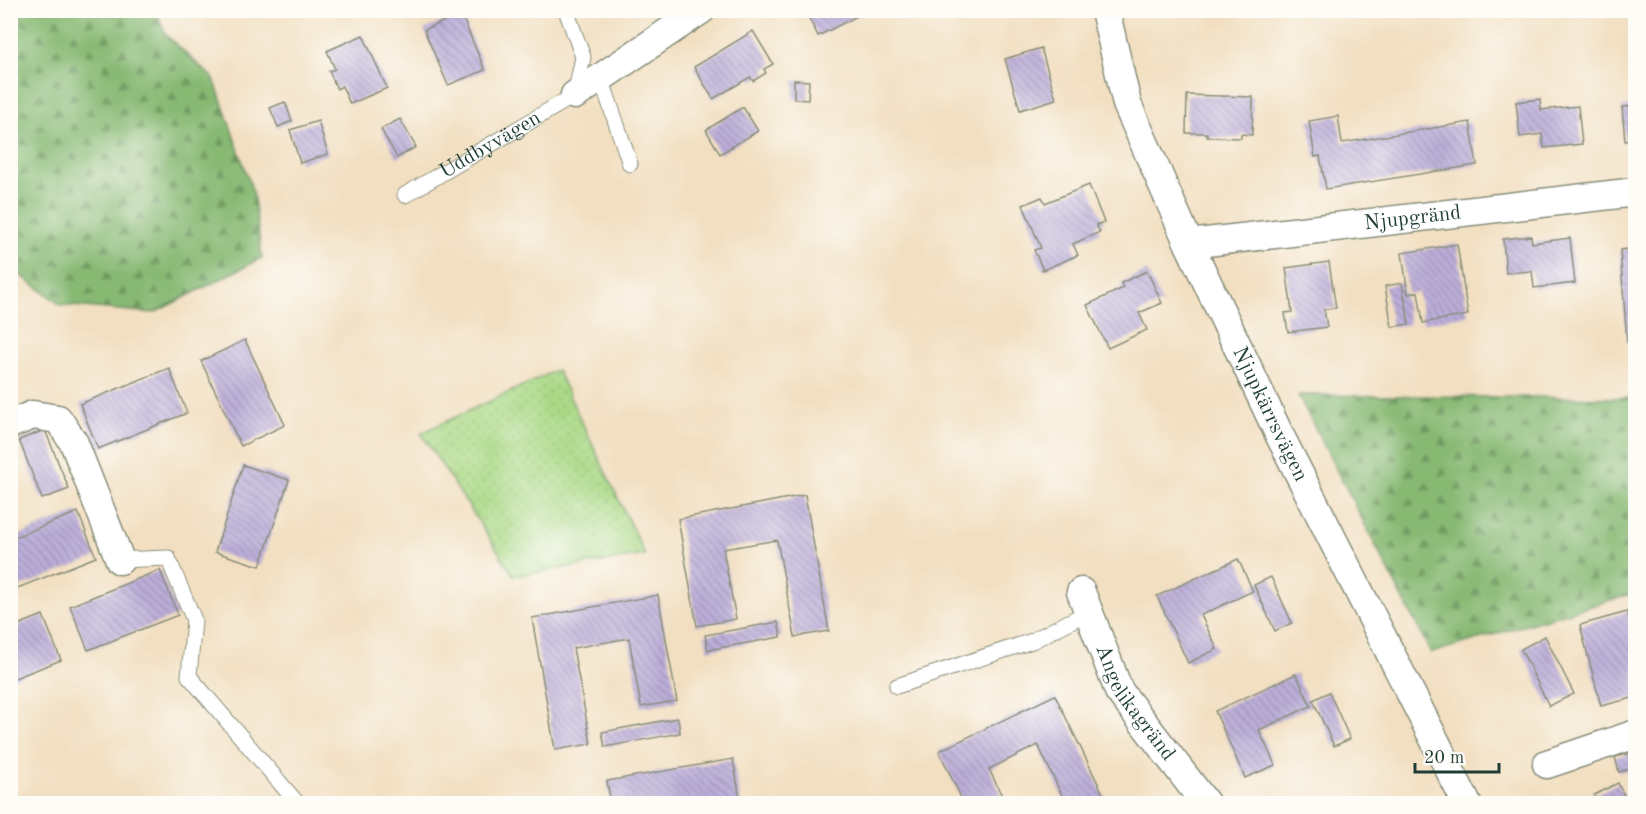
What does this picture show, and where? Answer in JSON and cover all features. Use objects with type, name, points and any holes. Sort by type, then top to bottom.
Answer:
[{"type":"street","name":"Uddbyvägen","points":[[575,95],[701,10]]},
{"type":"street","name":"Njupkärrsvägen","points":[[1106,10],[1127,104],[1189,244],[1280,436],[1467,804]]},
{"type":"street","name":"Njupgränd","points":[[1189,244],[1635,192]]},
{"type":"street","points":[[10,424],[33,415],[58,419],[74,443],[120,560]]},
{"type":"street","name":"Angelikagränd","points":[[1085,602],[1119,691],[1206,804]]},
{"type":"street","points":[[1547,764],[1635,734]]},
{"type":"lane","points":[[566,10],[583,57],[575,95]]},
{"type":"lane","points":[[601,78],[630,164]]},
{"type":"lane","name":"Uddbyvägen","points":[[405,195],[575,95]]},
{"type":"lane","points":[[120,560],[168,558],[194,620],[189,676],[298,804]]},
{"type":"lane","points":[[897,686],[1032,641],[1085,602]]},
{"type":"green space","points":[[11,10],[156,11],[166,35],[214,79],[253,192],[262,258],[154,313],[61,305],[11,268]]},
{"type":"green space","points":[[557,370],[645,555],[514,576],[421,433]]},
{"type":"green space","points":[[1298,395],[1635,398],[1635,593],[1431,653]]},
{"type":"building","points":[[805,10],[864,10],[865,12],[818,36]]},
{"type":"building","points":[[461,14],[485,70],[448,85],[424,30]]},
{"type":"building","points":[[753,31],[773,64],[764,69],[766,73],[753,81],[750,77],[713,99],[694,67]]},
{"type":"building","points":[[363,35],[387,88],[350,104],[342,86],[337,89],[329,71],[335,69],[327,51]]},
{"type":"building","points":[[1041,48],[1056,99],[1020,110],[1005,59]]},
{"type":"building","points":[[794,80],[809,81],[808,100],[794,99]]},
{"type":"building","points":[[1187,95],[1253,97],[1252,135],[1241,134],[1241,138],[1207,137],[1207,133],[1186,133]]},
{"type":"building","points":[[1540,99],[1541,110],[1578,106],[1582,144],[1544,148],[1542,134],[1520,137],[1516,102]]},
{"type":"building","points":[[285,102],[292,121],[278,127],[270,108]]},
{"type":"building","points":[[1636,106],[1636,140],[1625,141],[1622,107]]},
{"type":"building","points":[[743,107],[758,131],[720,154],[706,130]]},
{"type":"building","points":[[1338,116],[1342,143],[1470,122],[1477,165],[1326,189],[1320,156],[1315,157],[1309,121]]},
{"type":"building","points":[[400,119],[416,147],[397,158],[381,129]]},
{"type":"building","points":[[318,121],[328,154],[300,163],[290,130]]},
{"type":"building","points":[[1089,185],[1104,222],[1096,225],[1100,232],[1073,244],[1078,255],[1043,270],[1034,250],[1041,248],[1023,205],[1042,197],[1045,203]]},
{"type":"building","points":[[1531,236],[1532,243],[1570,238],[1575,283],[1534,288],[1532,271],[1506,273],[1503,239]]},
{"type":"building","points":[[1457,244],[1468,315],[1423,323],[1418,292],[1408,294],[1402,253]]},
{"type":"building","points":[[1636,248],[1636,341],[1627,342],[1620,250]]},
{"type":"building","points":[[1329,262],[1336,308],[1324,309],[1327,327],[1288,332],[1285,313],[1292,312],[1286,268]]},
{"type":"building","points":[[1147,271],[1162,303],[1139,313],[1147,330],[1108,348],[1087,305],[1123,288],[1121,283]]},
{"type":"building","points":[[1402,283],[1409,324],[1392,327],[1385,286]]},
{"type":"building","points":[[245,340],[285,425],[241,446],[201,361]]},
{"type":"building","points":[[169,368],[187,413],[98,449],[80,404]]},
{"type":"building","points":[[45,430],[69,489],[42,499],[19,440]]},
{"type":"building","points":[[243,465],[289,480],[260,566],[215,552]]},
{"type":"building","points":[[805,495],[829,631],[795,637],[777,540],[723,549],[736,619],[697,626],[678,519]]},
{"type":"building","points":[[78,512],[96,557],[10,591],[10,539]]},
{"type":"building","points":[[1238,559],[1253,591],[1201,615],[1217,649],[1188,663],[1157,596]]},
{"type":"building","points":[[160,570],[178,615],[88,650],[70,606]]},
{"type":"building","points":[[1271,577],[1292,623],[1275,631],[1254,585]]},
{"type":"building","points":[[658,595],[677,701],[641,707],[629,638],[573,648],[591,744],[555,750],[532,618]]},
{"type":"building","points":[[1627,612],[1636,645],[1636,697],[1601,706],[1580,625]]},
{"type":"building","points":[[43,615],[61,660],[10,680],[10,628]]},
{"type":"building","points":[[778,622],[781,637],[708,650],[705,635]]},
{"type":"building","points":[[1545,636],[1574,694],[1549,706],[1521,649]]},
{"type":"building","points":[[1296,674],[1311,706],[1259,730],[1275,765],[1245,778],[1215,711]]},
{"type":"building","points":[[1329,692],[1350,739],[1334,746],[1313,700]]},
{"type":"building","points":[[1055,695],[1108,804],[1066,804],[1038,745],[989,769],[1006,804],[964,804],[939,751]]},
{"type":"building","points":[[678,718],[680,733],[605,747],[602,732]]},
{"type":"building","points":[[1636,752],[1636,768],[1619,772],[1615,757]]},
{"type":"building","points":[[733,759],[741,804],[704,804],[704,801],[693,804],[611,804],[607,781]]},
{"type":"building","points":[[1618,783],[1628,804],[1598,804],[1594,795]]}]
